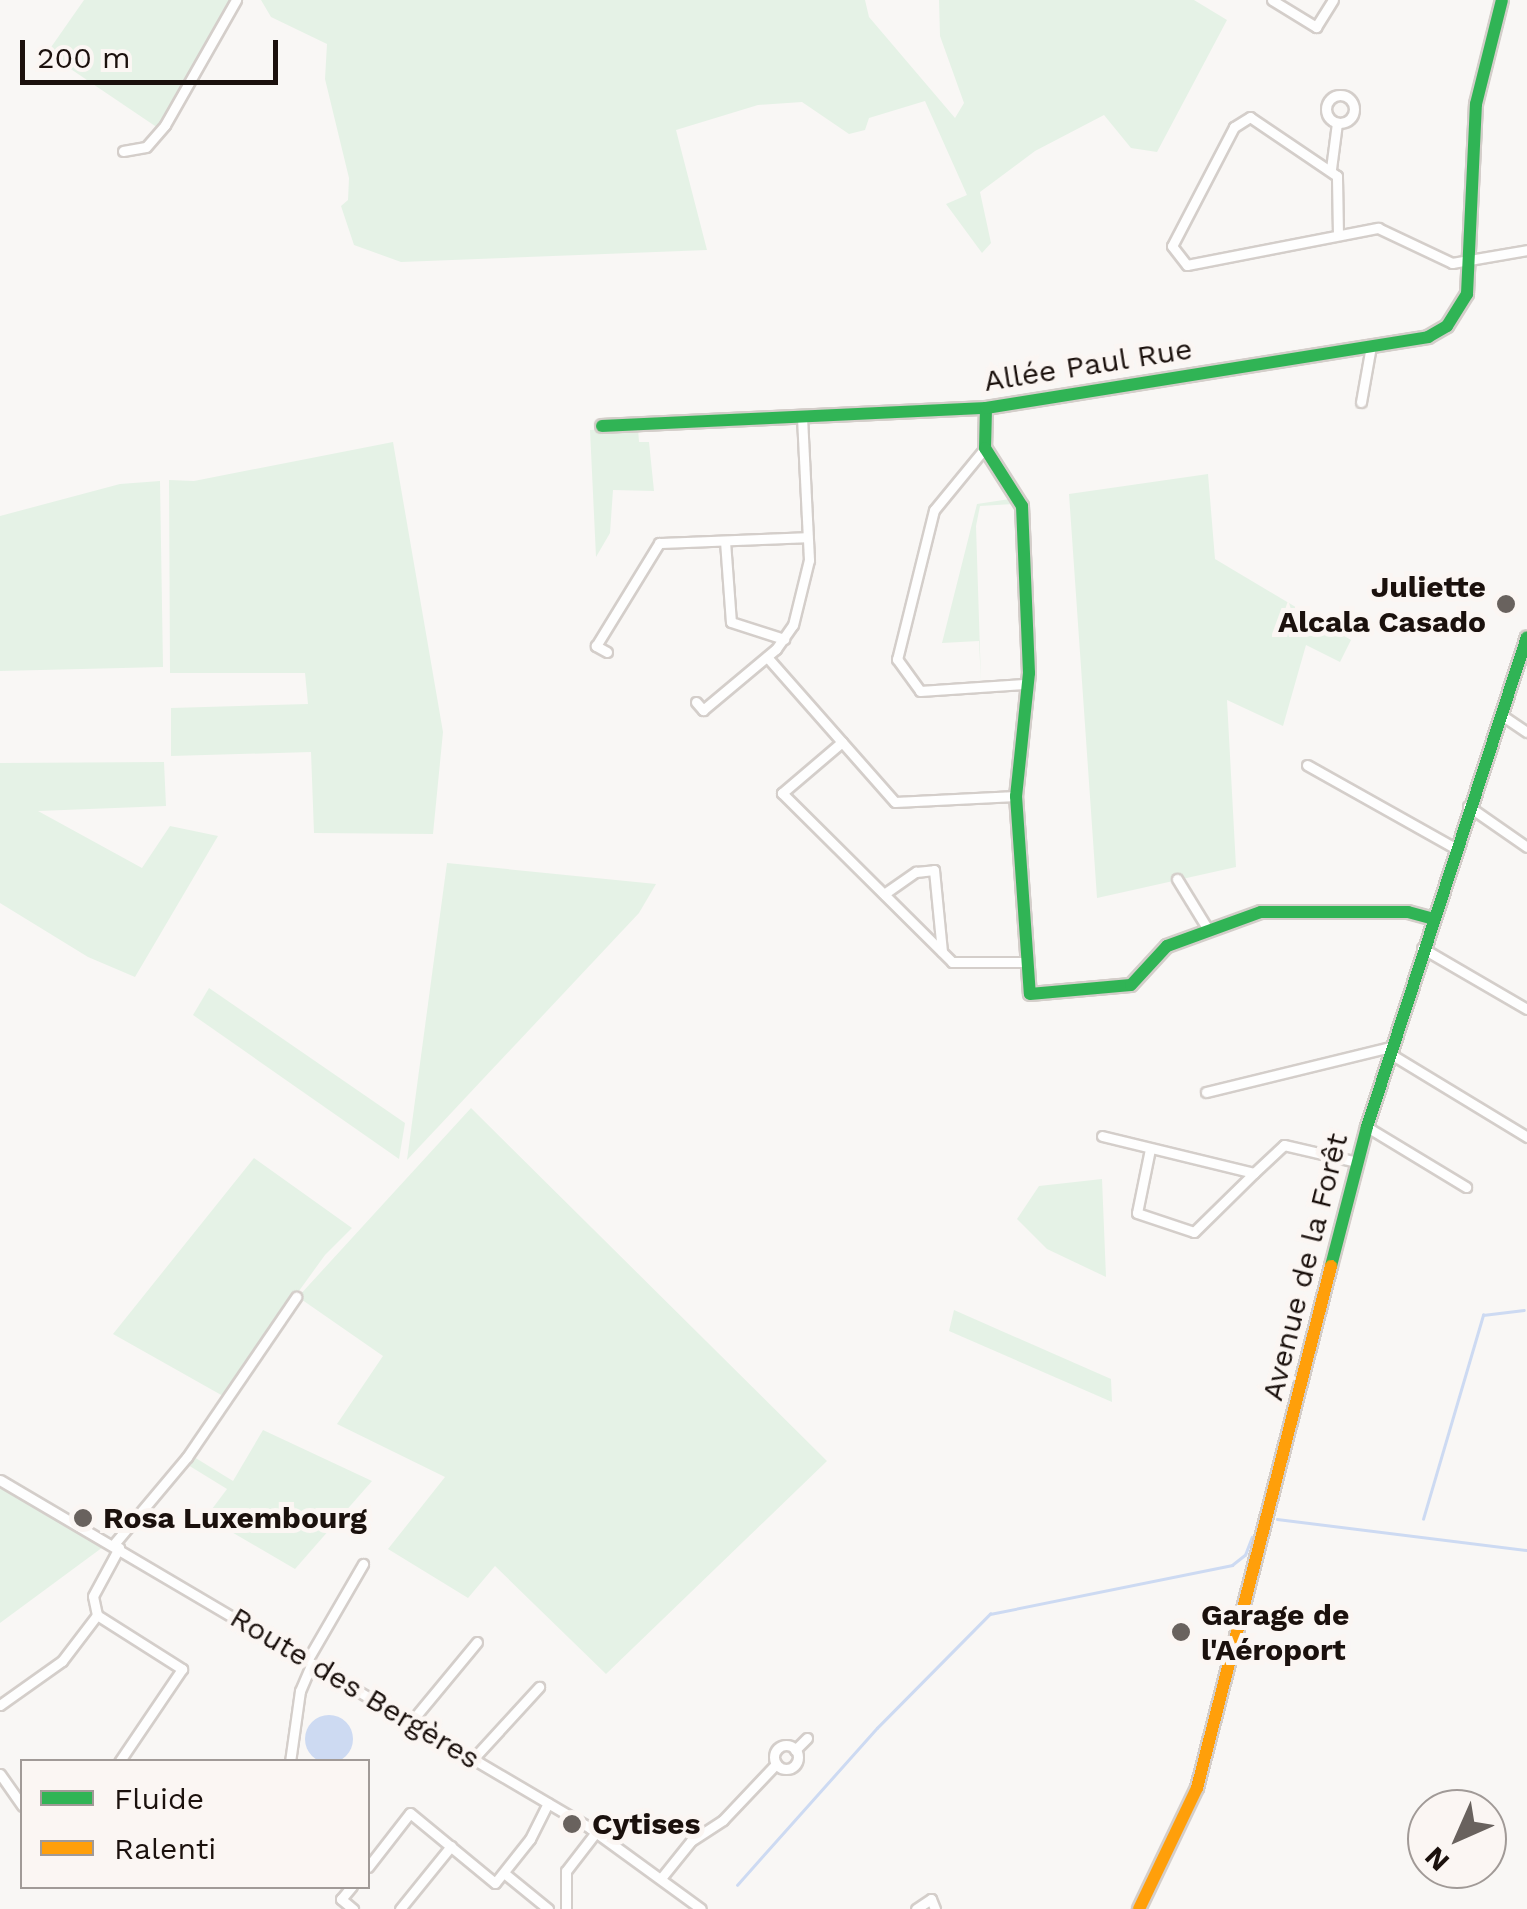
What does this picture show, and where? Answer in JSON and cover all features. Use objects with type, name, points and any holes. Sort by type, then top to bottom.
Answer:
[{"type":"street","points":[[123,151],[146,147],[165,124],[236,0]]},
{"type":"street","points":[[1272,0],[1316,26],[1333,0]]},
{"type":"street","name":"Allée Paul Rue","points":[[602,426],[986,408],[1428,337],[1447,326],[1467,294],[1476,104],[1502,0]]},
{"type":"street","points":[[1338,235],[1340,189],[1331,170],[1258,119],[1239,120],[1172,246],[1187,265],[1338,235],[1390,230],[1434,259],[1468,262],[1527,250]]},
{"type":"street","points":[[1331,170],[1337,123]]},
{"type":"street","points":[[1361,402],[1372,346]]},
{"type":"street","points":[[986,408],[985,448],[1022,506],[1029,674],[1024,684],[1026,728],[1016,748],[1016,796],[1022,857],[1024,962],[1030,994],[1131,986],[1167,946],[1207,928],[1260,912],[1408,912],[1430,918]]},
{"type":"street","points":[[696,702],[703,710],[784,639],[809,560],[802,417]]},
{"type":"street","points":[[985,448],[934,510],[896,659],[920,691],[1024,684]]},
{"type":"street","points":[[607,652],[596,646],[659,543],[807,536]]},
{"type":"street","points":[[724,541],[731,622],[784,639]]},
{"type":"street","name":"Avenue de la Forêt","points":[[1139,1909],[1197,1788],[1367,1126],[1453,847],[1527,637]]},
{"type":"street","points":[[767,657],[894,802],[1016,796]]},
{"type":"street","points":[[1500,714],[1527,732]]},
{"type":"street","points":[[842,742],[782,792],[952,962],[1024,962]]},
{"type":"street","points":[[1308,765],[1453,847]]},
{"type":"street","points":[[1468,806],[1527,847]]},
{"type":"street","points":[[884,894],[916,872],[934,870],[942,952]]},
{"type":"street","points":[[1176,880],[1207,928]]},
{"type":"street","points":[[1421,948],[1527,1009]]},
{"type":"street","points":[[1206,1092],[1390,1050],[1527,1137]]},
{"type":"street","points":[[1367,1126],[1466,1187]]},
{"type":"street","points":[[1102,1136],[1254,1174]]},
{"type":"street","points":[[1150,1149],[1136,1213],[1194,1232],[1284,1144],[1357,1162]]},
{"type":"street","points":[[0,1705],[62,1660],[97,1616],[94,1596],[117,1546],[187,1457],[296,1297]]},
{"type":"street","name":"Route des Bergères","points":[[0,1480],[596,1832],[662,1876],[699,1908]]},
{"type":"street","points":[[290,1759],[300,1691],[310,1661],[364,1564]]},
{"type":"street","points":[[97,1616],[182,1668],[120,1759]]},
{"type":"street","points":[[410,1722],[477,1642]]},
{"type":"street","points":[[473,1759],[538,1687]]},
{"type":"street","points":[[776,1764],[795,1765],[796,1750],[806,1738]]},
{"type":"street","points":[[662,1876],[691,1841],[723,1820],[776,1764],[778,1746],[796,1750]]},
{"type":"street","points":[[0,1774],[20,1803]]},
{"type":"street","points":[[370,1864],[410,1814],[496,1883],[548,1803]]},
{"type":"street","points":[[566,1909],[566,1870],[596,1832]]},
{"type":"street","points":[[400,1909],[451,1846]]},
{"type":"street","points":[[504,1872],[548,1909]]},
{"type":"street","points":[[350,1889],[342,1900],[353,1909]]},
{"type":"street","points":[[916,1909],[931,1898],[936,1909]]},
{"type":"shaded area","points":[[84,0],[232,0],[158,128],[47,53]]},
{"type":"shaded area","points":[[261,0],[865,0],[869,17],[955,118],[964,103],[940,36],[939,0],[1194,0],[1227,20],[1157,152],[1131,148],[1104,115],[1035,151],[980,192],[991,243],[982,253],[946,204],[967,195],[925,101],[869,118],[865,130],[849,134],[802,102],[758,105],[676,130],[707,250],[401,262],[354,245],[341,206],[348,200],[349,178],[325,79],[327,44],[271,17]]},
{"type":"shaded area","points":[[638,428],[639,442],[649,442],[654,491],[613,490],[610,533],[596,557],[590,430]]},
{"type":"shaded area","points":[[393,442],[443,732],[433,834],[314,833],[311,752],[171,756],[171,708],[308,704],[305,673],[170,673],[169,480],[194,481]]},
{"type":"shaded area","points":[[1208,474],[1215,559],[1351,640],[1340,662],[1306,645],[1283,726],[1227,700],[1236,867],[1097,898],[1069,494]]},
{"type":"shaded area","points":[[160,481],[163,667],[0,671],[0,516],[120,484]]},
{"type":"shaded area","points":[[1010,499],[1013,504],[980,506],[976,526],[981,682],[979,641],[942,643],[977,504]]},
{"type":"shaded area","points":[[164,762],[166,806],[38,811],[142,868],[170,826],[218,836],[135,977],[88,957],[0,903],[0,763]]},
{"type":"shaded area","points":[[447,863],[656,884],[639,913],[407,1160]]},
{"type":"shaded area","points":[[209,988],[405,1123],[399,1159],[193,1015]]},
{"type":"shaded area","points":[[471,1108],[827,1461],[606,1674],[495,1566],[468,1598],[388,1549],[445,1477],[337,1424],[383,1356],[298,1297]]},
{"type":"shaded area","points":[[254,1158],[352,1228],[325,1255],[223,1396],[113,1334]]},
{"type":"shaded area","points":[[1102,1179],[1106,1277],[1047,1249],[1017,1219],[1039,1186]]},
{"type":"shaded area","points":[[954,1310],[1111,1379],[1112,1402],[949,1331]]},
{"type":"shaded area","points":[[263,1430],[372,1481],[295,1569],[206,1517],[227,1489],[188,1465],[194,1457],[233,1481]]},
{"type":"shaded area","points":[[0,1487],[103,1547],[0,1623]]},
{"type":"water","points":[[320,1717],[338,1717],[351,1730],[351,1748],[341,1759],[317,1759],[307,1748],[307,1730]]},
{"type":"waterway","points":[[1423,1519],[1483,1315],[1524,1310]]},
{"type":"waterway","points":[[1277,1519],[1527,1550]]},
{"type":"waterway","points":[[737,1885],[877,1728],[990,1614],[1232,1565],[1245,1555],[1252,1537]]},
{"type":"traffic: fast","points":[[602,426],[986,408],[1428,337],[1447,326],[1467,294],[1476,104],[1502,0]]},
{"type":"traffic: fast","points":[[986,408],[985,448],[1022,506],[1029,673],[1016,796],[1030,994],[1131,985],[1167,946],[1261,912],[1408,912],[1430,918]]},
{"type":"traffic: fast","points":[[1331,1266],[1367,1127],[1527,637]]},
{"type":"traffic: slow","points":[[1139,1909],[1197,1788],[1331,1266]]},
{"type":"place","name":"Juliette Alcala Casado","points":[[1506,604]]},
{"type":"place","name":"Rosa Luxembourg","points":[[83,1518]]},
{"type":"place","name":"Garage de l'Aéroport","points":[[1181,1632]]},
{"type":"place","name":"Cytises","points":[[572,1824]]}]
